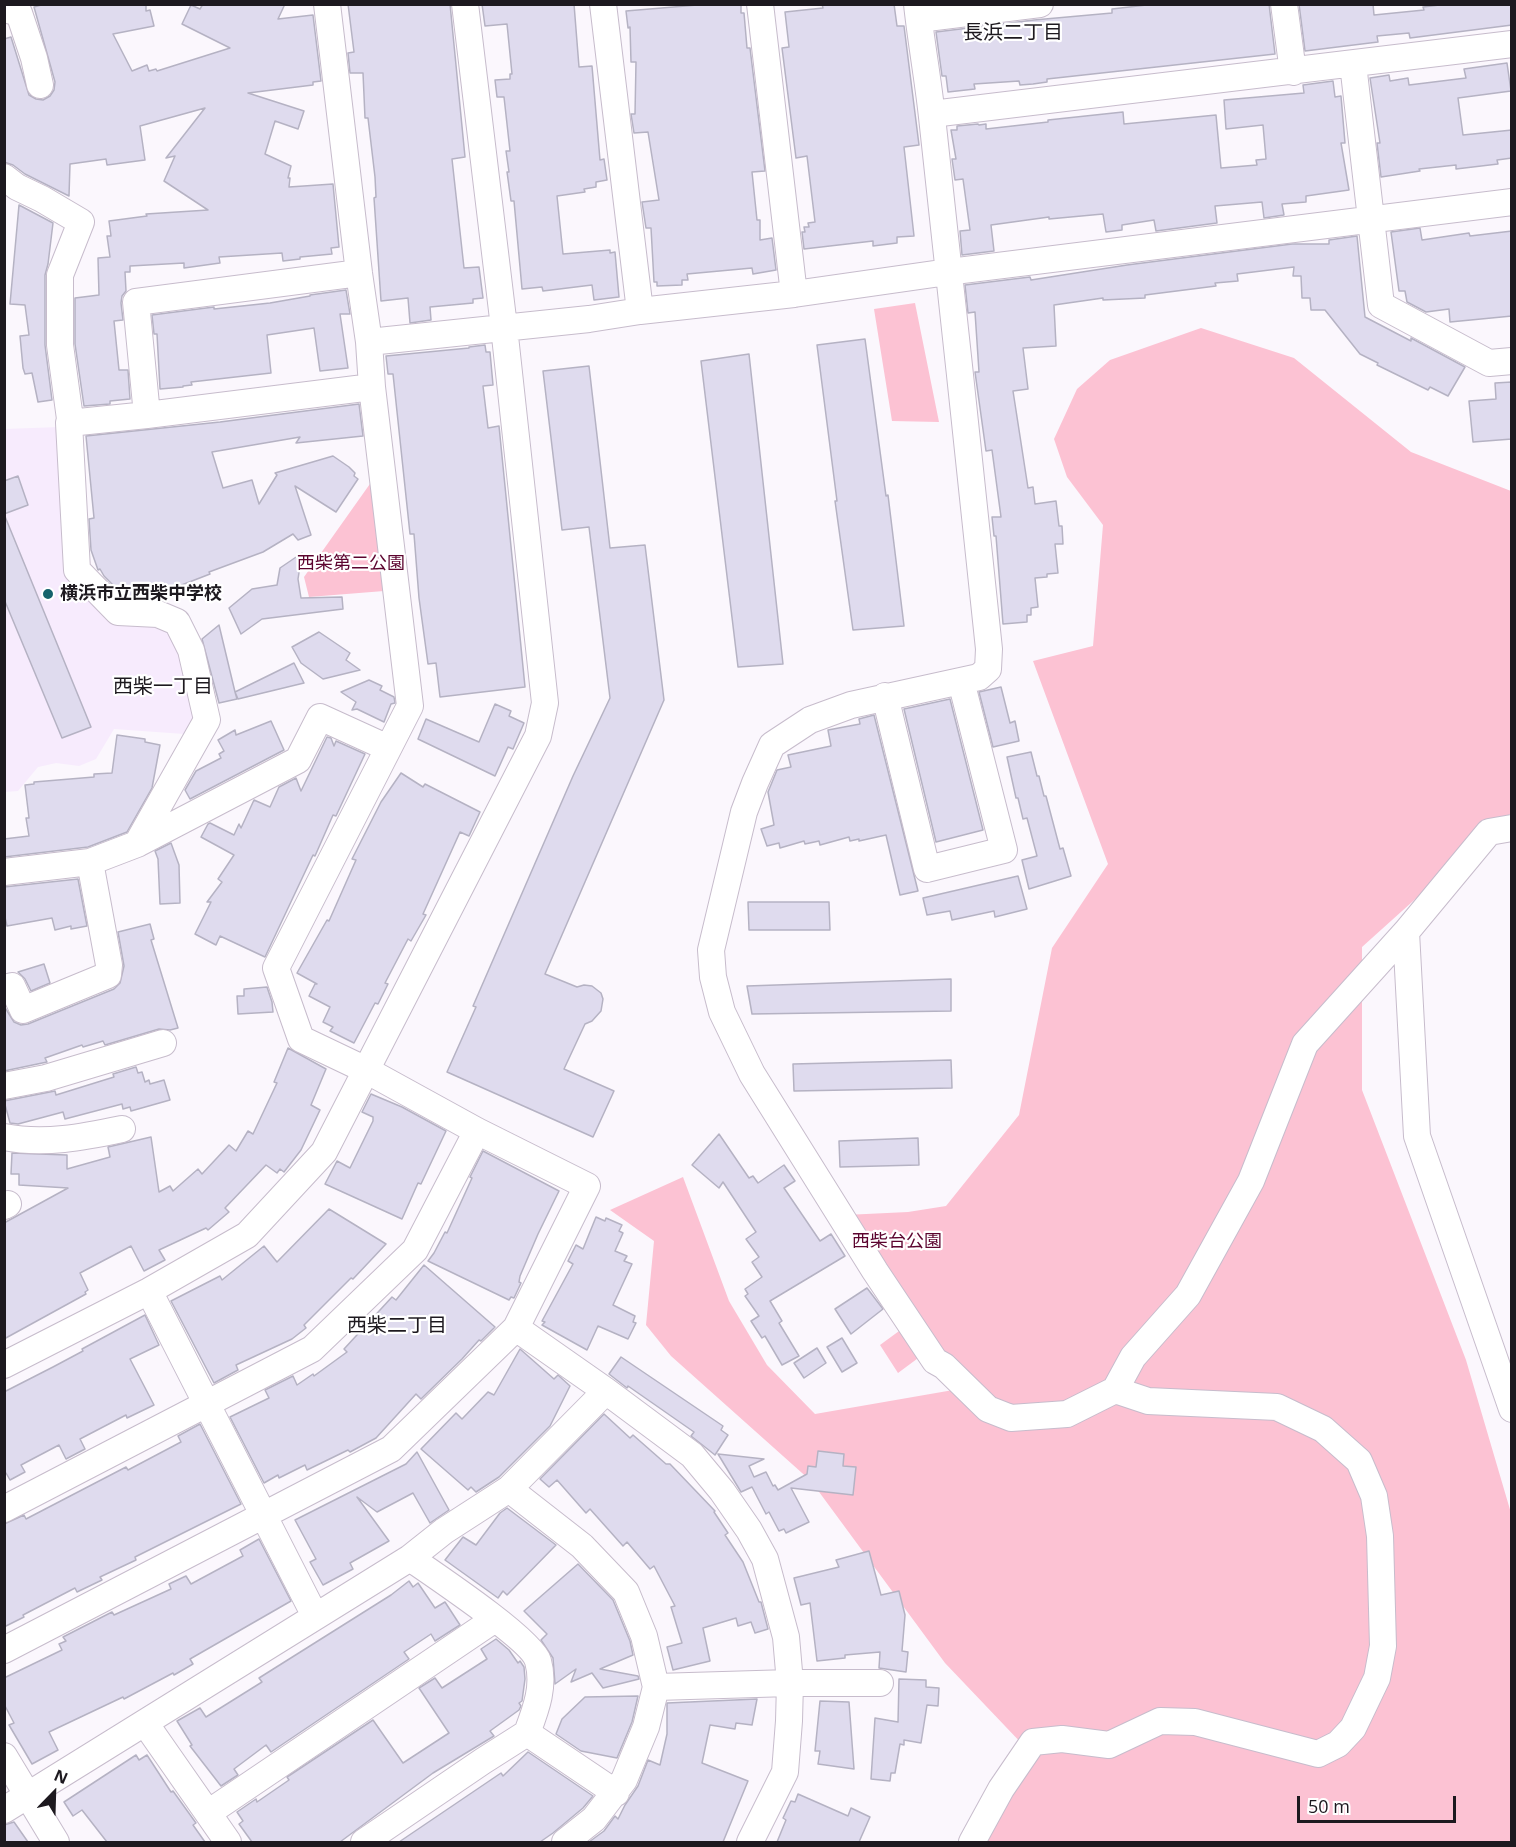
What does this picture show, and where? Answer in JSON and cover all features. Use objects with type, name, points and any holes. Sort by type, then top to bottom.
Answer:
[{"type":"street","points":[[4,1650],[391,1449],[516,1328],[587,1186],[477,1131],[366,1070],[301,1039],[276,968],[410,706],[372,387],[369,342],[358,273],[327,4]]},
{"type":"street","points":[[4,1365],[149,1291],[247,1235],[324,1152],[538,736],[545,702],[504,327],[465,4]]},
{"type":"street","points":[[603,4],[640,311]]},
{"type":"street","points":[[760,4],[794,294]]},
{"type":"street","points":[[1040,4],[918,12],[932,114],[971,469],[989,649],[988,669],[979,677],[850,705],[810,720],[772,745],[754,783],[744,812],[711,950],[713,977],[722,1012],[752,1074],[875,1271],[936,1361],[988,1409],[1011,1418],[1066,1414],[1115,1390],[1133,1358],[1188,1295],[1251,1181],[1305,1044],[1406,932],[1489,832],[1512,828]]},
{"type":"street","points":[[1284,4],[1293,72]]},
{"type":"street","points":[[4,9],[19,14],[34,58],[40,85]]},
{"type":"street","points":[[932,114],[1512,44]]},
{"type":"street","points":[[1353,64],[1381,305],[1489,363],[1512,361]]},
{"type":"street","points":[[4,177],[17,187],[81,222],[60,275],[60,345],[70,419],[76,570],[118,612],[158,614],[177,622],[190,650],[207,720],[137,844]]},
{"type":"street","points":[[369,342],[794,294],[948,272],[1512,202]]},
{"type":"street","points":[[147,415],[136,302],[358,273]]},
{"type":"street","points":[[69,423],[372,387]]},
{"type":"street","points":[[885,696],[927,869],[1012,848],[961,681]]},
{"type":"street","points":[[4,872],[90,862],[137,844],[298,760],[320,717],[388,748]]},
{"type":"street","points":[[4,988],[12,986],[23,1010],[108,975],[109,965],[90,862]]},
{"type":"street","points":[[1406,932],[1417,1136],[1512,1409]]},
{"type":"street","points":[[4,1086],[46,1078],[163,1043]]},
{"type":"street","points":[[4,1137],[23,1141],[78,1138],[122,1129]]},
{"type":"street","points":[[4,1509],[312,1350],[415,1250],[477,1131]]},
{"type":"street","points":[[149,1291],[315,1616]]},
{"type":"street","points":[[516,1328],[692,1455],[722,1491],[749,1530],[765,1559],[786,1637],[790,1683],[785,1772],[750,1842]]},
{"type":"street","points":[[972,1842],[1001,1789],[1032,1742],[1062,1739],[1109,1745],[1160,1721],[1195,1722],[1318,1754],[1338,1744],[1353,1728],[1377,1678],[1383,1646],[1380,1536],[1374,1496],[1359,1461],[1323,1429],[1277,1407],[1148,1401],[1115,1390]]},
{"type":"street","points":[[4,1810],[410,1558],[444,1531],[509,1489],[606,1391]]},
{"type":"street","points":[[509,1489],[582,1546],[627,1592],[644,1636],[656,1687],[646,1727],[624,1780],[594,1819],[564,1842]]},
{"type":"street","points":[[364,1842],[527,1732],[542,1687],[538,1659],[519,1638],[410,1558]]},
{"type":"street","points":[[208,1814],[495,1619]]},
{"type":"street","points":[[656,1687],[880,1683]]},
{"type":"street","points":[[145,1723],[228,1842]]},
{"type":"street","points":[[527,1732],[616,1793]]},
{"type":"street","points":[[4,1756],[56,1842]]},
{"type":"shaded area","name":"横浜市立西柴中学校","points":[[60,427],[70,570],[114,617],[171,624],[199,714],[184,734],[114,729],[96,759],[79,766],[56,763],[38,767],[18,791],[5,792],[4,429]]},
{"type":"green space","points":[[915,303],[939,422],[892,421],[874,309]]},
{"type":"green space","name":"西柴台公園","points":[[1201,328],[1294,358],[1411,452],[1511,491],[1511,813],[1362,947],[1362,1090],[1466,1360],[1511,1513],[1511,1842],[960,1842],[1025,1747],[945,1663],[811,1481],[671,1356],[646,1325],[654,1241],[610,1210],[683,1177],[729,1301],[767,1365],[815,1414],[959,1389],[929,1350],[898,1373],[880,1345],[910,1323],[845,1215],[908,1212],[946,1206],[1019,1115],[1052,948],[1108,864],[1033,661],[1093,646],[1103,525],[1067,477],[1054,439],[1077,389],[1110,360]]},
{"type":"green space","name":"西柴第二公園","points":[[372,481],[384,591],[309,597],[304,577]]},
{"type":"building","points":[[45,4],[146,4],[146,11],[150,10],[154,26],[113,34],[132,71],[147,65],[149,71],[156,69],[157,71],[230,48],[182,24],[191,5],[200,9],[203,4],[285,4],[278,19],[313,15],[321,81],[313,82],[313,85],[248,93],[304,111],[298,129],[275,121],[265,154],[291,166],[288,178],[290,178],[289,187],[333,184],[339,247],[331,248],[332,254],[283,261],[282,253],[219,257],[220,263],[184,268],[184,263],[130,266],[130,272],[125,272],[126,291],[121,303],[123,320],[114,321],[119,370],[128,370],[130,399],[110,401],[110,404],[84,406],[75,344],[75,298],[99,295],[98,258],[110,257],[107,236],[111,236],[109,221],[147,216],[146,214],[208,210],[164,181],[175,156],[166,158],[205,108],[140,126],[145,160],[107,165],[106,159],[70,164],[69,196],[4,162],[4,39],[11,37],[29,95],[43,100],[50,96],[55,82],[34,7]]},
{"type":"building","points":[[348,4],[450,4],[465,157],[452,159],[464,268],[479,267],[483,298],[473,299],[473,303],[430,307],[431,320],[410,323],[408,298],[381,301],[374,198],[376,197],[375,177],[368,118],[365,118],[363,73],[350,73],[348,53],[354,52]]},
{"type":"building","points":[[482,4],[574,4],[579,67],[592,66],[600,160],[604,159],[607,180],[596,182],[596,187],[584,189],[585,192],[557,196],[563,254],[610,250],[610,253],[615,252],[619,297],[594,300],[592,285],[543,291],[542,287],[522,289],[514,201],[511,201],[507,172],[509,172],[506,151],[510,151],[504,97],[497,97],[495,80],[510,79],[510,74],[512,74],[507,24],[485,26]]},
{"type":"building","points":[[709,4],[741,4],[741,13],[744,13],[765,171],[752,172],[757,220],[760,220],[760,240],[772,238],[776,270],[753,274],[752,268],[687,274],[688,280],[682,280],[682,285],[657,286],[657,282],[654,282],[651,228],[646,228],[642,202],[659,200],[648,132],[634,133],[631,114],[635,114],[636,62],[631,62],[630,27],[628,28],[626,11]]},
{"type":"building","points":[[822,4],[894,4],[897,26],[904,26],[919,145],[904,147],[914,236],[897,237],[897,243],[873,246],[873,241],[804,249],[802,232],[805,232],[804,227],[809,227],[808,223],[815,222],[807,156],[796,158],[782,48],[789,47],[785,12],[823,8]]},
{"type":"building","points":[[1155,4],[1269,4],[1275,54],[1047,79],[1047,82],[1033,84],[1020,85],[1019,81],[974,84],[975,89],[948,92],[946,76],[942,76],[936,32],[1112,13],[1112,9]]},
{"type":"building","points":[[1299,4],[1373,4],[1374,15],[1424,10],[1423,7],[1448,4],[1512,4],[1512,25],[1410,38],[1409,33],[1377,36],[1378,42],[1305,51]]},
{"type":"building","points":[[1507,63],[1511,91],[1458,98],[1463,135],[1512,130],[1512,158],[1497,160],[1498,164],[1456,169],[1456,165],[1419,169],[1420,171],[1381,177],[1377,143],[1380,143],[1370,78],[1389,75],[1390,81],[1408,78],[1409,85],[1466,78],[1464,69]]},
{"type":"building","points":[[1333,81],[1335,97],[1341,96],[1345,143],[1341,143],[1349,190],[1306,196],[1306,202],[1282,204],[1284,215],[1264,218],[1262,202],[1215,206],[1217,223],[1156,231],[1154,220],[1122,225],[1122,230],[1106,232],[1103,214],[1049,219],[1049,217],[991,225],[994,251],[962,255],[960,231],[970,230],[963,179],[955,180],[952,159],[956,159],[951,130],[957,130],[957,126],[986,124],[986,129],[1123,112],[1124,124],[1216,115],[1221,168],[1257,165],[1256,160],[1266,159],[1263,125],[1226,129],[1224,100],[1304,93],[1303,85]]},
{"type":"building","points":[[19,205],[53,223],[45,275],[45,345],[52,400],[38,402],[32,373],[25,374],[23,368],[20,336],[29,335],[25,305],[10,304]]},
{"type":"building","points":[[1420,228],[1422,240],[1469,233],[1470,236],[1512,231],[1512,316],[1450,322],[1449,309],[1426,312],[1407,302],[1405,291],[1399,291],[1391,232]]},
{"type":"building","points":[[1357,236],[1365,317],[1465,367],[1448,396],[1430,387],[1428,390],[1360,354],[1325,310],[1311,310],[1310,298],[1302,298],[1301,276],[1293,276],[1294,267],[1237,274],[1238,281],[1145,295],[1145,298],[1103,300],[1103,298],[1054,305],[1056,346],[1023,348],[1028,389],[1013,391],[1028,488],[1033,487],[1035,504],[1056,501],[1059,526],[1062,526],[1063,544],[1055,544],[1058,573],[1035,578],[1038,607],[1031,608],[1031,615],[1027,615],[1027,622],[1003,624],[996,536],[994,536],[992,517],[1001,517],[992,450],[986,451],[975,372],[979,372],[975,312],[968,313],[965,285],[1030,277],[1031,280],[1292,244],[1329,244],[1329,240]]},
{"type":"building","points":[[346,290],[350,314],[340,314],[348,368],[320,371],[314,328],[267,335],[271,373],[191,382],[192,385],[160,389],[157,334],[154,334],[152,315],[270,303]]},
{"type":"building","points":[[865,339],[904,626],[853,630],[817,345]]},
{"type":"building","points":[[485,345],[486,352],[490,352],[493,385],[483,386],[488,428],[499,426],[525,687],[440,697],[436,663],[428,664],[419,598],[414,534],[410,534],[393,374],[388,374],[386,356]]},
{"type":"building","points":[[749,354],[783,664],[738,667],[701,361]]},
{"type":"building","points":[[589,366],[610,548],[645,545],[664,700],[545,974],[577,987],[592,986],[601,993],[603,999],[601,1011],[592,1021],[585,1024],[564,1069],[614,1091],[593,1137],[447,1072],[476,1007],[473,1006],[573,776],[610,698],[589,527],[562,530],[543,371]]},
{"type":"building","points":[[1512,382],[1512,439],[1473,442],[1469,401],[1496,399],[1495,383]]},
{"type":"building","points":[[359,404],[363,436],[296,443],[300,437],[212,452],[223,488],[252,480],[259,504],[277,475],[275,473],[333,456],[349,467],[358,479],[336,512],[295,486],[311,535],[298,540],[293,534],[263,552],[161,593],[155,583],[129,598],[125,597],[100,569],[98,570],[91,550],[89,519],[94,518],[86,436]]},
{"type":"building","points":[[18,476],[28,505],[4,514],[4,481]]},
{"type":"building","points":[[4,514],[91,727],[62,738],[4,599]]},
{"type":"building","points":[[302,553],[298,579],[301,598],[342,597],[343,609],[262,619],[241,634],[229,608],[252,589],[277,585],[280,568]]},
{"type":"building","points":[[219,625],[237,699],[219,703],[202,639]]},
{"type":"building","points":[[319,632],[350,653],[346,660],[360,670],[323,679],[301,663],[292,647]]},
{"type":"building","points":[[294,663],[304,683],[238,699],[235,692]]},
{"type":"building","points":[[369,680],[382,686],[380,690],[394,697],[395,703],[391,704],[384,722],[357,709],[352,710],[356,702],[341,692]]},
{"type":"building","points":[[1001,687],[1010,723],[1015,721],[1019,741],[993,747],[979,692]]},
{"type":"building","points":[[950,699],[983,830],[936,842],[904,709]]},
{"type":"building","points":[[495,704],[511,711],[509,716],[524,723],[513,749],[508,747],[495,776],[418,739],[426,719],[479,742]]},
{"type":"building","points":[[874,715],[918,891],[900,895],[886,835],[859,841],[859,839],[850,841],[849,837],[820,845],[819,841],[805,844],[804,841],[780,848],[779,843],[767,846],[761,829],[774,825],[768,792],[777,770],[791,767],[788,755],[831,746],[828,730],[860,724],[859,719]]},
{"type":"building","points":[[271,721],[284,750],[190,799],[185,790],[196,771],[221,758],[219,754],[224,751],[218,740],[235,730],[236,735]]},
{"type":"building","points":[[117,735],[145,739],[145,742],[160,745],[152,788],[127,832],[88,847],[4,857],[4,839],[29,836],[25,785],[112,773]]},
{"type":"building","points":[[327,737],[331,738],[334,746],[336,741],[365,754],[336,816],[333,815],[315,856],[313,855],[265,957],[220,936],[216,945],[195,934],[211,902],[207,902],[222,882],[218,879],[234,855],[201,837],[208,824],[234,835],[239,824],[241,828],[254,800],[270,807],[279,787],[296,778],[301,791]]},
{"type":"building","points":[[1031,752],[1060,849],[1063,848],[1071,876],[1029,889],[1022,860],[1037,856],[1027,818],[1023,819],[1018,798],[1016,798],[1007,757]]},
{"type":"building","points":[[401,773],[423,787],[425,784],[480,812],[469,836],[460,832],[423,914],[426,915],[411,941],[408,939],[385,983],[388,984],[378,1004],[375,1003],[354,1043],[330,1031],[333,1027],[323,1022],[330,1007],[309,996],[317,984],[297,973],[327,920],[329,921],[356,860],[352,859],[381,802]]},
{"type":"building","points":[[171,843],[179,865],[180,903],[160,904],[158,859],[155,851]]},
{"type":"building","points":[[1018,876],[1027,909],[995,917],[994,911],[952,920],[950,911],[927,915],[923,898]]},
{"type":"building","points":[[78,879],[87,926],[71,929],[71,926],[55,930],[52,918],[7,926],[4,913],[4,887]]},
{"type":"building","points":[[748,902],[829,902],[830,930],[749,930]]},
{"type":"building","points":[[150,924],[154,939],[151,940],[178,1028],[159,1029],[105,1045],[103,1041],[83,1047],[82,1045],[45,1058],[47,1062],[4,1071],[4,1006],[14,1022],[21,1025],[28,1024],[114,989],[120,983],[124,966],[118,932]]},
{"type":"building","points":[[44,964],[50,983],[31,991],[25,979],[18,972]]},
{"type":"building","points":[[951,979],[951,1011],[752,1014],[747,986]]},
{"type":"building","points":[[267,987],[273,1012],[238,1014],[237,996],[244,996],[244,989]]},
{"type":"building","points":[[288,1048],[326,1069],[311,1105],[320,1110],[301,1150],[284,1172],[280,1169],[277,1173],[266,1165],[225,1208],[229,1212],[208,1230],[206,1228],[159,1250],[165,1260],[144,1271],[131,1246],[80,1273],[88,1290],[86,1294],[4,1339],[4,1223],[68,1188],[19,1185],[19,1174],[11,1174],[12,1153],[67,1155],[67,1169],[110,1157],[108,1147],[151,1137],[159,1192],[170,1186],[173,1191],[198,1169],[202,1174],[229,1145],[236,1151],[248,1131],[253,1134],[277,1083],[274,1082]]},
{"type":"building","points":[[951,1060],[952,1088],[794,1091],[793,1064]]},
{"type":"building","points":[[136,1067],[138,1073],[142,1072],[145,1082],[149,1080],[150,1084],[164,1080],[170,1100],[131,1111],[130,1107],[123,1109],[122,1104],[65,1119],[63,1112],[18,1124],[10,1123],[4,1101],[55,1091],[56,1095],[114,1077],[113,1074]]},
{"type":"building","points":[[371,1094],[402,1107],[446,1131],[402,1219],[325,1184],[337,1161],[350,1168],[373,1121],[373,1117],[362,1112]]},
{"type":"building","points":[[719,1134],[749,1178],[753,1176],[758,1183],[784,1165],[795,1181],[784,1188],[820,1241],[831,1234],[845,1256],[770,1301],[782,1321],[779,1323],[799,1356],[782,1365],[765,1336],[762,1338],[751,1321],[759,1316],[745,1296],[748,1294],[745,1289],[762,1277],[752,1262],[759,1257],[746,1239],[756,1232],[723,1182],[719,1188],[692,1165]]},
{"type":"building","points":[[918,1138],[919,1165],[840,1167],[839,1141]]},
{"type":"building","points":[[483,1151],[559,1191],[520,1276],[519,1282],[521,1283],[514,1298],[511,1297],[509,1300],[428,1261],[445,1232],[447,1233]]},
{"type":"building","points":[[329,1209],[386,1244],[304,1325],[306,1328],[292,1339],[236,1365],[238,1370],[214,1383],[171,1301],[220,1276],[222,1280],[264,1246],[277,1262]]},
{"type":"building","points":[[596,1217],[605,1221],[606,1218],[622,1225],[619,1231],[623,1233],[615,1251],[627,1256],[624,1261],[632,1264],[613,1305],[635,1316],[633,1322],[636,1323],[628,1339],[598,1326],[587,1350],[542,1325],[545,1322],[542,1321],[573,1264],[568,1261],[576,1245],[583,1249]]},
{"type":"building","points":[[424,1265],[495,1327],[481,1341],[479,1340],[421,1399],[416,1394],[376,1438],[307,1470],[305,1465],[264,1483],[230,1417],[269,1398],[265,1390],[293,1376],[297,1385],[313,1374],[314,1376],[347,1352],[344,1349],[392,1297],[396,1300]]},
{"type":"building","points":[[867,1288],[883,1309],[851,1334],[835,1309]]},
{"type":"building","points":[[145,1315],[159,1345],[130,1359],[154,1405],[127,1418],[126,1415],[80,1439],[85,1449],[66,1459],[59,1445],[21,1465],[25,1472],[10,1480],[6,1473],[4,1474],[4,1392],[83,1351],[82,1349]]},
{"type":"building","points":[[842,1338],[857,1363],[842,1372],[827,1347]]},
{"type":"building","points":[[817,1348],[826,1363],[804,1378],[794,1363]]},
{"type":"building","points":[[520,1349],[554,1379],[558,1375],[570,1386],[550,1426],[499,1477],[476,1492],[471,1487],[468,1490],[421,1449],[456,1413],[462,1419],[488,1392],[494,1395]]},
{"type":"building","points":[[621,1357],[723,1426],[721,1430],[728,1435],[715,1455],[691,1436],[694,1432],[609,1374]]},
{"type":"building","points":[[604,1414],[630,1438],[633,1435],[666,1464],[670,1464],[715,1511],[728,1533],[725,1535],[743,1562],[759,1602],[761,1602],[768,1629],[755,1633],[751,1622],[738,1626],[736,1618],[703,1628],[710,1661],[673,1670],[667,1647],[682,1643],[671,1607],[675,1606],[654,1566],[650,1569],[627,1542],[623,1546],[590,1509],[586,1513],[557,1480],[549,1487],[540,1479]]},
{"type":"building","points":[[200,1424],[241,1504],[135,1557],[136,1560],[100,1577],[102,1580],[77,1592],[75,1588],[4,1627],[4,1524],[24,1515],[26,1519],[126,1467],[128,1470],[181,1442],[178,1436]]},
{"type":"building","points":[[818,1451],[844,1454],[843,1466],[856,1467],[853,1495],[791,1488],[809,1522],[786,1533],[784,1529],[779,1531],[769,1512],[766,1514],[752,1487],[741,1492],[718,1454],[764,1459],[749,1466],[754,1477],[766,1472],[773,1486],[775,1485],[778,1490],[807,1474],[808,1466],[816,1467]]},
{"type":"building","points":[[417,1452],[449,1510],[430,1523],[413,1493],[377,1512],[357,1497],[389,1541],[350,1563],[353,1569],[323,1585],[310,1562],[316,1559],[295,1520],[406,1464]]},
{"type":"building","points":[[507,1508],[556,1545],[507,1595],[503,1591],[498,1598],[445,1560],[463,1537],[476,1545],[500,1513]]},
{"type":"building","points":[[259,1539],[291,1601],[190,1659],[193,1664],[174,1675],[173,1673],[124,1699],[123,1697],[49,1732],[58,1750],[32,1764],[9,1725],[14,1723],[4,1704],[4,1678],[62,1650],[59,1644],[66,1641],[63,1637],[112,1612],[114,1615],[171,1589],[169,1584],[186,1576],[191,1584],[243,1556],[240,1550]]},
{"type":"building","points":[[869,1551],[881,1595],[899,1591],[905,1615],[902,1651],[908,1652],[906,1672],[879,1668],[880,1652],[845,1655],[845,1658],[817,1661],[810,1603],[801,1605],[794,1578],[839,1567],[836,1560]]},
{"type":"building","points":[[578,1564],[613,1600],[630,1641],[633,1655],[600,1669],[638,1676],[639,1679],[603,1688],[592,1673],[571,1682],[576,1669],[555,1684],[553,1658],[541,1640],[547,1634],[524,1611]]},
{"type":"building","points":[[409,1581],[413,1587],[418,1583],[435,1608],[445,1602],[460,1625],[435,1641],[431,1634],[404,1652],[409,1659],[271,1752],[266,1745],[234,1769],[238,1775],[221,1786],[190,1746],[192,1745],[177,1721],[200,1708],[206,1717],[262,1682],[259,1678],[391,1595]]},
{"type":"building","points":[[496,1639],[509,1650],[518,1663],[520,1661],[524,1667],[525,1679],[519,1710],[490,1731],[494,1736],[433,1773],[340,1842],[252,1842],[239,1824],[243,1821],[237,1812],[256,1799],[257,1802],[289,1780],[287,1777],[373,1720],[403,1763],[449,1733],[419,1688],[435,1678],[442,1688],[487,1659],[481,1649]]},
{"type":"building","points":[[899,1679],[926,1680],[926,1687],[939,1688],[938,1706],[927,1705],[921,1743],[904,1740],[904,1745],[900,1744],[895,1773],[891,1773],[890,1781],[871,1779],[875,1718],[898,1722]]},
{"type":"building","points":[[638,1696],[632,1722],[617,1758],[581,1751],[556,1734],[562,1719],[585,1697]]},
{"type":"building","points":[[757,1699],[752,1725],[736,1723],[735,1729],[710,1725],[702,1763],[748,1781],[723,1842],[589,1842],[604,1831],[615,1816],[618,1819],[638,1786],[648,1760],[660,1765],[667,1734],[667,1703]]},
{"type":"building","points":[[820,1701],[849,1702],[854,1769],[818,1764],[820,1751],[815,1751]]},
{"type":"building","points":[[528,1752],[593,1796],[583,1808],[553,1833],[540,1842],[399,1842],[501,1773],[503,1776]]},
{"type":"building","points":[[136,1755],[139,1760],[147,1755],[171,1792],[173,1791],[196,1823],[193,1825],[205,1842],[107,1842],[82,1810],[73,1816],[64,1802]]},
{"type":"building","points":[[798,1794],[848,1816],[851,1808],[870,1817],[859,1842],[777,1842],[786,1820],[783,1818],[791,1801],[795,1802]]},
{"type":"building","points":[[14,1822],[28,1842],[4,1842],[4,1825]]},
{"type":"place","name":"横浜市立西柴中学校","points":[[48,594]]},
{"type":"district","name":"長浜二丁目","points":[[1013,33]]},
{"type":"district","name":"西柴一丁目","points":[[163,687]]},
{"type":"district","name":"西柴二丁目","points":[[397,1326]]}]
